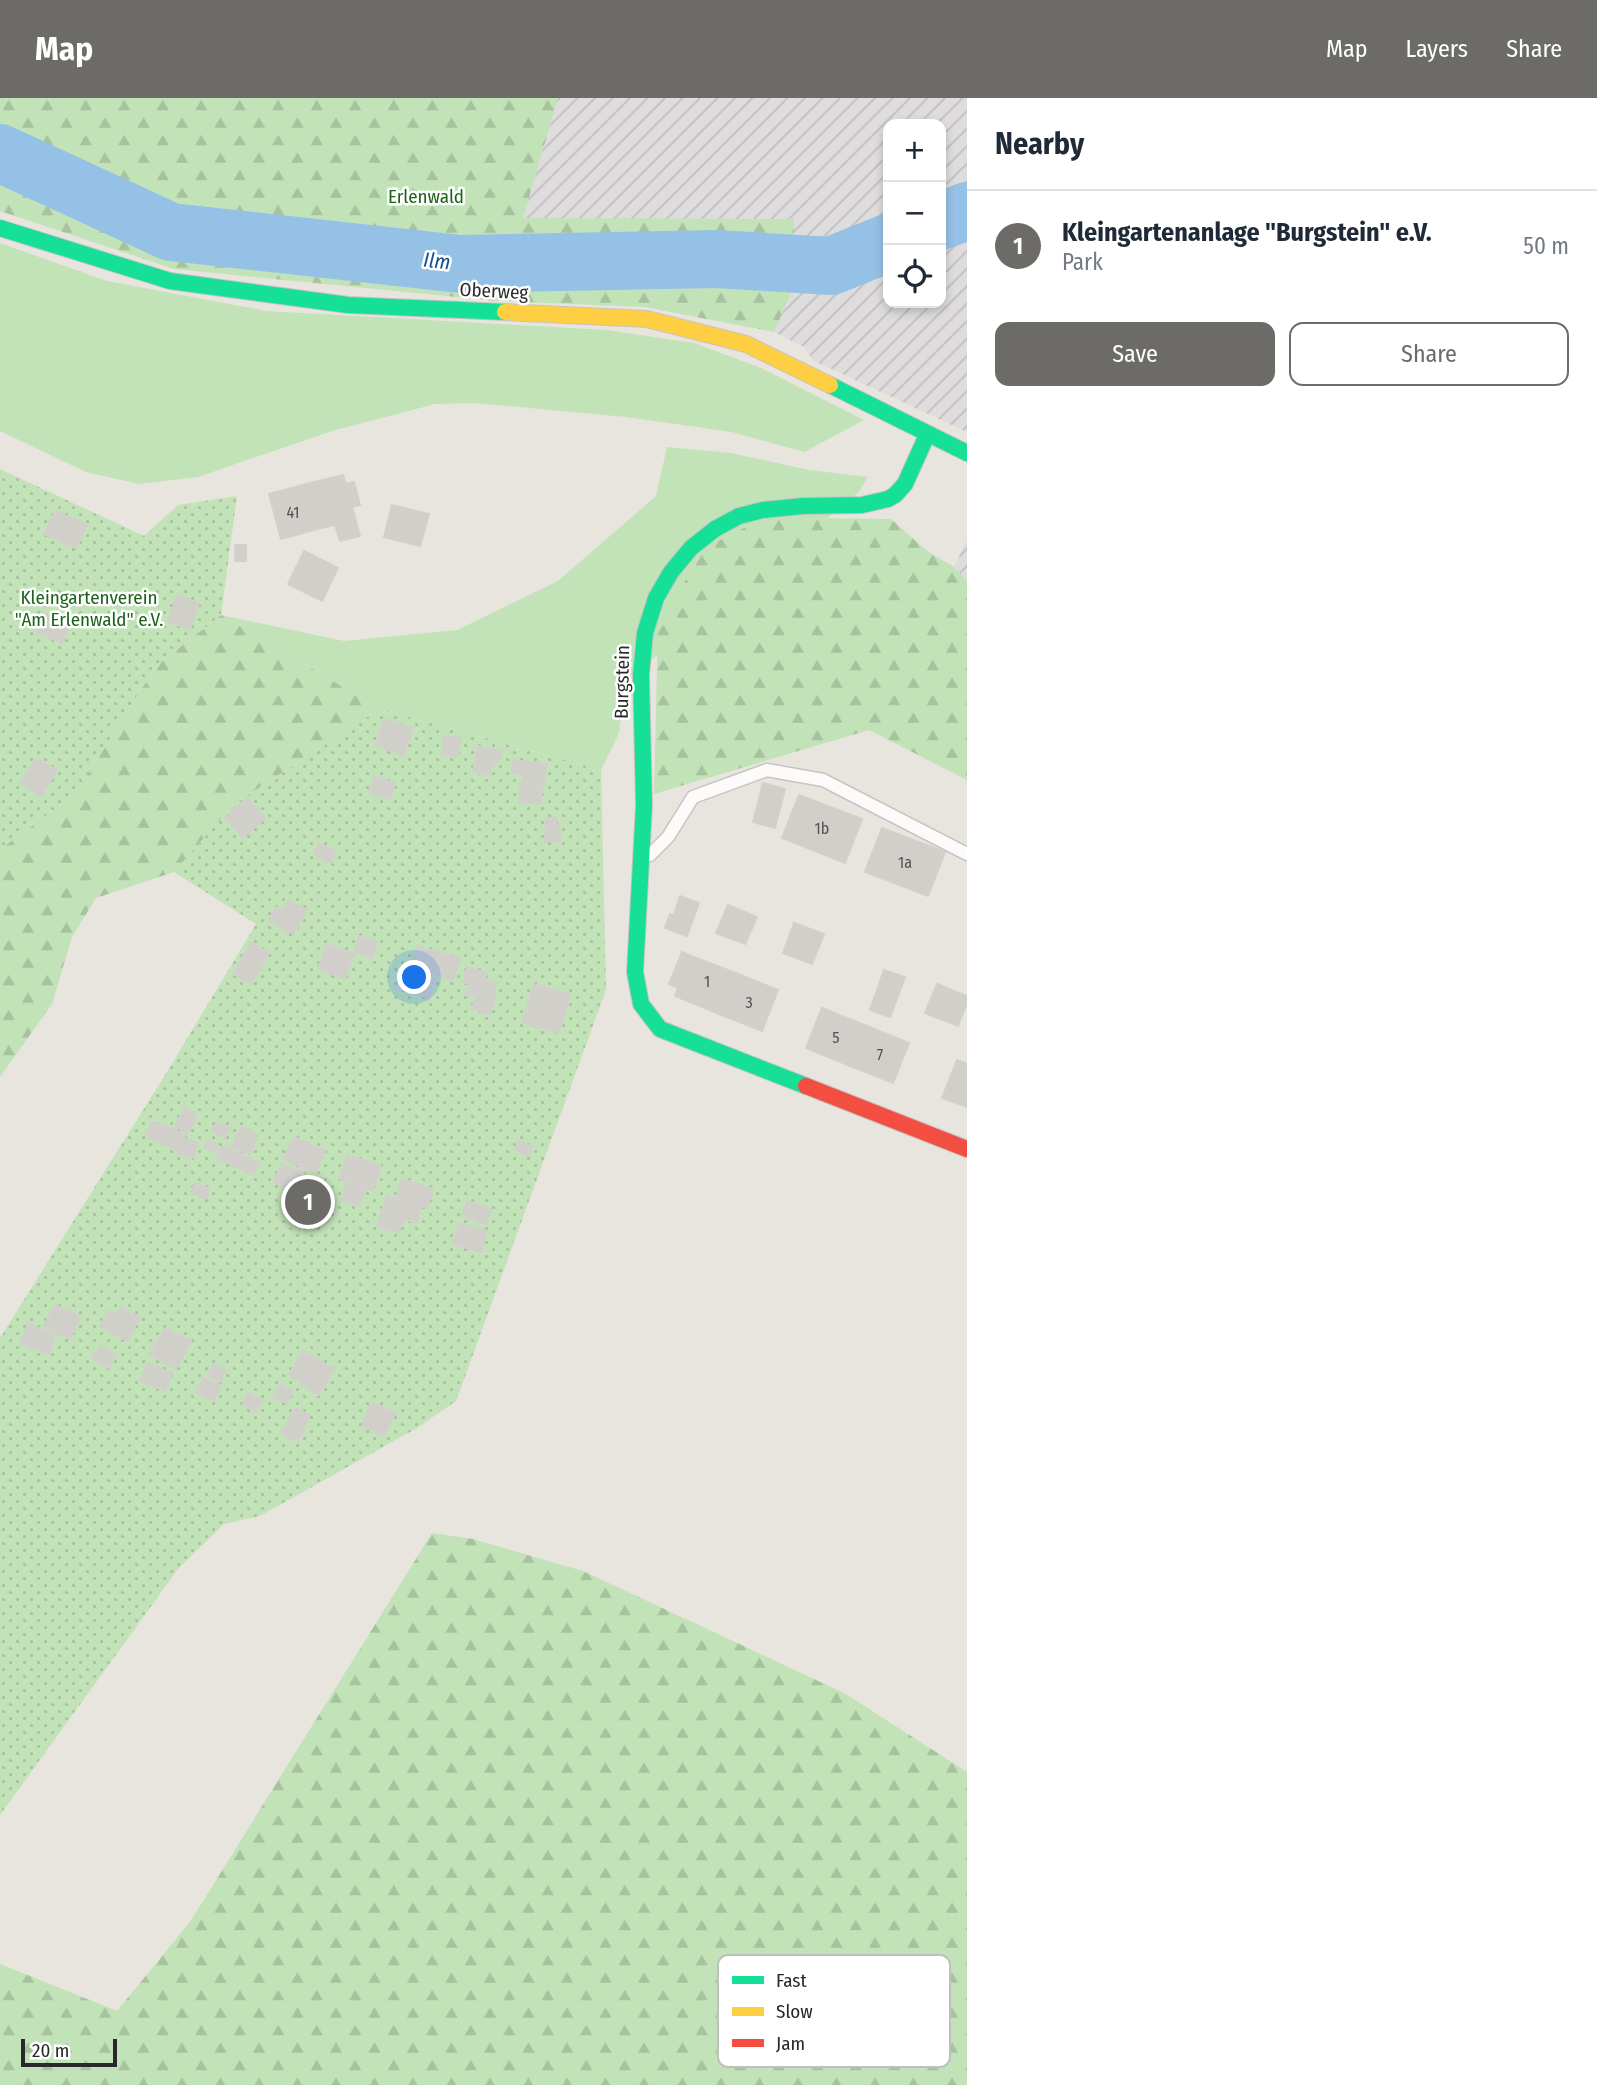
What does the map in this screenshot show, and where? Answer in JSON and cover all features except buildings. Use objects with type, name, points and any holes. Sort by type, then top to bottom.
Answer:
[{"type":"street","name":"Oberweg","points":[[0,228],[170,281],[348,305],[647,319],[779,354],[927,435],[967,453]]},
{"type":"street","name":"Burgstein","points":[[927,435],[897,494],[878,503],[771,508],[729,520],[678,561],[661,586],[642,642],[641,695],[645,778],[636,995],[645,1014],[660,1029],[967,1149]]},
{"type":"lane","points":[[642,863],[668,837],[693,797],[767,769],[823,780],[967,854]]},
{"type":"shaded area","points":[[558,98],[967,98],[967,432],[814,361],[804,347],[774,332],[792,291],[522,219]]},
{"type":"shaded area","points":[[967,540],[967,581],[954,567]]},
{"type":"green space","name":"Erlenwald","points":[[0,98],[558,98],[523,218],[794,219],[792,291],[774,332],[644,307],[497,301],[174,269],[0,211]]},
{"type":"green space","points":[[0,243],[107,281],[267,311],[607,330],[694,343],[761,368],[864,420],[804,452],[732,432],[626,417],[476,403],[435,404],[332,431],[198,477],[139,484],[86,472],[0,431]]},
{"type":"green space","points":[[667,447],[731,453],[809,470],[868,477],[859,492],[626,680],[619,733],[601,770],[380,709],[221,615],[344,641],[457,630],[558,581],[656,496]]},
{"type":"green space","name":"Kleingartenverein \"Am Erlenwald\" e.V.","points":[[0,469],[144,536],[178,505],[237,496],[221,615],[156,666],[74,795],[0,849]]},
{"type":"green space","points":[[815,518],[891,519],[927,551],[954,567],[967,581],[967,780],[869,730],[654,794],[658,625],[706,547],[758,521]]},
{"type":"green space","points":[[221,615],[380,709],[233,805],[174,872],[96,898],[72,937],[52,1004],[0,1077],[0,849],[74,795],[156,666]]},
{"type":"green space","points":[[380,709],[601,770],[606,990],[456,1401],[417,1428],[260,1516],[224,1524],[178,1569],[0,1815],[0,1338],[167,1072],[256,924],[174,872],[233,805]]},
{"type":"green space","points":[[432,1533],[473,1539],[583,1571],[844,1693],[967,1772],[967,2085],[0,2085],[0,1964],[117,2011],[190,1922]]},
{"type":"waterway","name":"Ilm","points":[[0,153],[171,232],[460,264],[717,259],[831,266],[883,245]]},
{"type":"waterway","name":"Ilm","points":[[946,219],[967,211]]},
{"type":"traffic: fast","points":[[0,228],[170,281],[348,305],[505,312]]},
{"type":"traffic: fast","points":[[830,385],[967,453]]},
{"type":"traffic: fast","points":[[806,1086],[660,1029],[641,1004],[635,972],[644,805],[641,675],[645,633],[656,598],[671,572],[691,548],[715,529],[739,516],[763,510],[862,505],[888,499],[905,484],[927,435]]},
{"type":"traffic: slow","points":[[505,312],[647,319],[746,344],[830,385]]},
{"type":"traffic: jam","points":[[806,1086],[967,1149]]},
{"type":"place","name":"Kleingartenanlage \"Burgstein\" e.V.","points":[[308,1202]]}]
